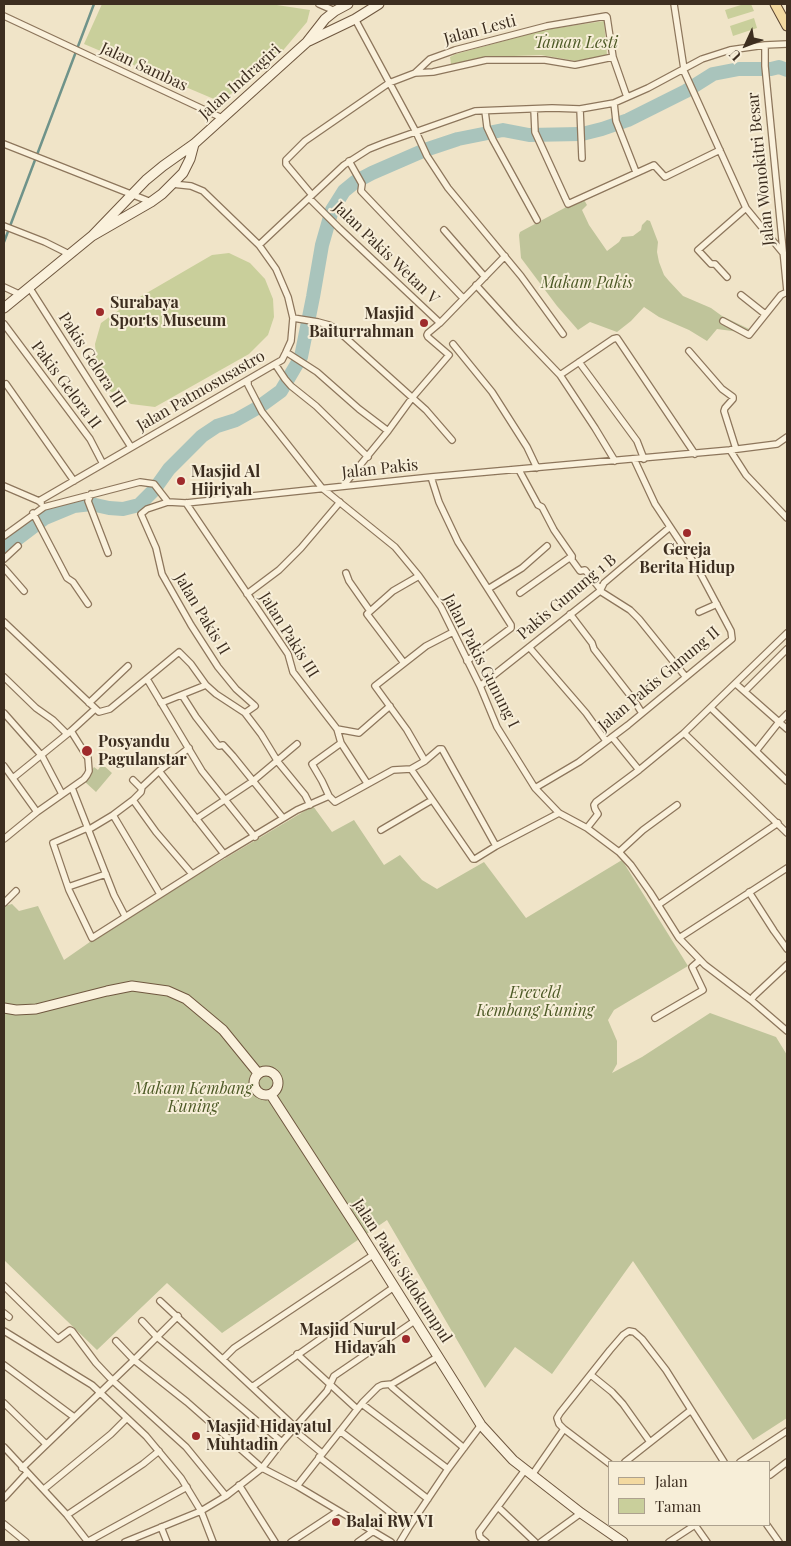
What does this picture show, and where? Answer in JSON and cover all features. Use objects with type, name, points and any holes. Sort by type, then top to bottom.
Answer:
[{"type":"main road","points":[[776,4],[787,26]]},
{"type":"street","points":[[318,4],[335,11]]},
{"type":"street","name":"Jalan Indragiri","points":[[92,236],[131,194],[163,166],[194,144],[306,42],[325,19],[348,4]]},
{"type":"street","name":"Jalan Indragiri","points":[[306,42],[355,19],[379,4]]},
{"type":"street","points":[[674,4],[684,69],[689,84],[746,208],[784,254]]},
{"type":"street","name":"Jalan Sambas","points":[[4,16],[222,118]]},
{"type":"street","name":"Jalan Lesti","points":[[415,73],[430,59],[450,52],[547,26],[604,16],[607,17],[613,57],[627,97]]},
{"type":"street","points":[[355,19],[390,82],[427,156],[448,188],[521,276],[563,334]]},
{"type":"street","points":[[258,244],[349,161],[369,149],[475,111],[580,109],[614,103],[702,59],[730,50],[787,44]]},
{"type":"street","name":"Jalan Wonokitri Besar","points":[[765,45],[765,66],[787,290]]},
{"type":"street","name":"Jalan Lesti","points":[[311,196],[286,164],[286,160],[305,141],[390,82],[415,73],[433,72],[486,60],[545,60],[575,65],[613,57]]},
{"type":"street","points":[[614,103],[616,121],[636,172]]},
{"type":"street","points":[[534,109],[535,132],[568,204],[655,165],[665,177],[720,150]]},
{"type":"street","points":[[580,109],[582,158]]},
{"type":"street","points":[[485,110],[487,127],[493,140],[537,220]]},
{"type":"street","points":[[4,144],[151,202]]},
{"type":"street","name":"Jalan Indragiri","points":[[4,308],[92,236],[151,202],[172,184],[182,173],[190,159],[194,144]]},
{"type":"street","points":[[349,161],[362,184],[361,192],[463,298]]},
{"type":"street","name":"Jalan Patmosusastro","points":[[39,501],[282,360],[291,341],[293,318],[288,297],[276,269],[258,244],[203,191],[191,186],[172,184]]},
{"type":"street","name":"Jalan Pakis Wetan V","points":[[311,196],[333,223],[440,323],[427,335],[449,355]]},
{"type":"street","points":[[727,277],[698,250],[746,208]]},
{"type":"street","points":[[5,226],[69,254]]},
{"type":"street","points":[[444,230],[485,277]]},
{"type":"street","points":[[440,323],[504,256]]},
{"type":"street","points":[[476,285],[560,374],[615,461]]},
{"type":"street","points":[[4,287],[19,294]]},
{"type":"street","name":"Pakis Gelora III","points":[[29,287],[131,447]]},
{"type":"street","points":[[723,321],[750,335],[765,314],[787,290]]},
{"type":"street","points":[[741,296],[765,314]]},
{"type":"street","points":[[293,318],[318,322],[337,330],[426,410],[452,440]]},
{"type":"street","name":"Pakis Gelora II","points":[[4,324],[90,439],[103,464]]},
{"type":"street","points":[[560,374],[617,338],[695,454]]},
{"type":"street","points":[[343,486],[454,347],[492,392],[527,447],[537,468]]},
{"type":"street","points":[[688,351],[722,389],[733,396],[734,399],[724,408],[733,450],[746,475],[787,518]]},
{"type":"street","points":[[286,352],[318,372],[388,432]]},
{"type":"street","points":[[579,362],[637,441],[644,459]]},
{"type":"street","points":[[275,364],[285,380],[316,406],[368,457]]},
{"type":"street","name":"Jalan Pakis Gunung I","points":[[248,380],[248,385],[262,412],[322,488],[395,547],[441,607],[480,686],[497,727],[535,788],[559,813],[587,828],[619,852],[631,865],[679,938],[706,966],[787,1030]]},
{"type":"street","points":[[6,384],[74,481]]},
{"type":"street","points":[[733,450],[778,444],[787,437]]},
{"type":"street","name":"Jalan Pakis","points":[[168,502],[186,503],[431,477],[733,450]]},
{"type":"street","name":"Jalan Pakis Gunung II","points":[[535,788],[579,762],[732,639],[731,631],[698,569],[651,498],[634,459]]},
{"type":"street","points":[[519,470],[538,505],[542,507],[580,571],[585,570],[600,590],[630,610],[685,676]]},
{"type":"street","points":[[431,477],[458,542],[512,627],[468,661]]},
{"type":"street","points":[[4,536],[33,513],[44,507],[140,482],[154,484],[168,502]]},
{"type":"street","points":[[4,486],[39,501],[44,507]]},
{"type":"street","points":[[91,494],[88,501],[108,553]]},
{"type":"street","name":"Jalan Pakis II","points":[[168,502],[140,514],[156,548],[162,574],[191,625],[218,667],[236,689],[254,705],[245,713]]},
{"type":"street","points":[[247,594],[279,570],[301,548],[340,502]]},
{"type":"street","name":"Jalan Pakis III","points":[[186,503],[288,654],[293,672],[337,729],[341,743],[367,783]]},
{"type":"street","points":[[33,513],[67,578],[73,582],[88,604]]},
{"type":"street","name":"Pakis Gunung 1 B","points":[[480,686],[600,590],[604,583],[670,527]]},
{"type":"street","points":[[4,559],[18,546]]},
{"type":"street","points":[[488,589],[522,568],[547,546]]},
{"type":"street","points":[[520,593],[572,556]]},
{"type":"street","points":[[4,568],[24,591]]},
{"type":"street","points":[[346,574],[370,611]]},
{"type":"street","points":[[404,663],[367,614],[393,592],[418,576]]},
{"type":"street","points":[[699,612],[717,604]]},
{"type":"street","points":[[570,614],[642,712]]},
{"type":"street","points":[[4,622],[99,712],[105,712],[179,652],[191,664],[206,685],[245,713],[261,734],[278,762],[305,795],[310,805]]},
{"type":"street","points":[[425,761],[407,730],[375,686],[426,646],[453,632]]},
{"type":"street","points":[[587,828],[598,814],[594,805],[596,802],[684,733],[787,633]]},
{"type":"street","points":[[529,647],[586,713],[606,741]]},
{"type":"street","points":[[744,691],[787,649]]},
{"type":"street","points":[[89,703],[128,666]]},
{"type":"street","points":[[4,676],[36,708],[69,733],[87,754],[89,763],[89,771],[86,778],[37,812],[4,840]]},
{"type":"street","points":[[147,679],[202,771],[254,836]]},
{"type":"street","points":[[736,684],[787,729]]},
{"type":"street","points":[[162,702],[206,685]]},
{"type":"street","points":[[182,695],[217,744],[224,746],[283,818]]},
{"type":"street","points":[[337,729],[359,733],[390,706]]},
{"type":"street","points":[[710,708],[787,781]]},
{"type":"street","points":[[13,778],[42,756],[95,709]]},
{"type":"street","points":[[4,713],[42,756],[62,794]]},
{"type":"street","points":[[756,751],[787,714]]},
{"type":"street","points":[[684,733],[787,832]]},
{"type":"street","points":[[612,737],[639,770]]},
{"type":"street","points":[[341,743],[312,764],[334,802],[393,770],[412,769],[442,749],[496,846]]},
{"type":"street","points":[[196,819],[253,781],[278,762],[297,744]]},
{"type":"street","points":[[189,748],[159,771],[141,788],[141,792],[133,800],[113,815],[87,829],[52,843],[68,887],[91,938],[283,818],[329,796]]},
{"type":"street","points":[[4,766],[37,812]]},
{"type":"street","points":[[412,769],[473,859],[559,813]]},
{"type":"street","points":[[159,771],[224,854]]},
{"type":"street","points":[[133,780],[141,788]]},
{"type":"street","points":[[72,788],[114,895],[125,916]]},
{"type":"street","points":[[133,800],[156,832],[192,874]]},
{"type":"street","points":[[381,830],[432,800]]},
{"type":"street","points":[[619,852],[643,830],[677,805]]},
{"type":"street","points":[[113,815],[160,894]]},
{"type":"street","points":[[658,905],[778,823]]},
{"type":"street","points":[[679,938],[787,868]]},
{"type":"street","points":[[68,887],[106,874]]},
{"type":"street","points":[[4,903],[16,892]]},
{"type":"street","points":[[749,892],[787,949]]},
{"type":"street","points":[[655,1018],[703,990],[692,967],[700,960]]},
{"type":"street","points":[[751,1000],[787,965]]},
{"type":"street","points":[[4,1008],[16,1010],[36,1009],[132,986],[168,990],[186,999],[223,1030],[258,1073]]},
{"type":"street","points":[[265,1070],[276,1077],[277,1086],[270,1095],[260,1094],[255,1090],[254,1078],[258,1073],[265,1070]]},
{"type":"street","name":"Jalan Pakis Sidokumpul","points":[[270,1095],[482,1424],[513,1460],[581,1513],[623,1542]]},
{"type":"street","points":[[223,1359],[234,1348],[373,1255]]},
{"type":"street","points":[[4,1286],[58,1338],[70,1330],[72,1331],[96,1363],[112,1380],[186,1447],[226,1496]]},
{"type":"street","points":[[252,1387],[394,1287]]},
{"type":"street","points":[[160,1300],[321,1455],[408,1527]]},
{"type":"street","points":[[22,1468],[178,1316]]},
{"type":"street","points":[[125,1542],[201,1511],[226,1496],[262,1468],[331,1385],[331,1380],[334,1376],[416,1320]]},
{"type":"street","points":[[142,1321],[158,1337],[282,1442]]},
{"type":"street","points":[[4,1331],[92,1386],[146,1436],[187,1487],[201,1511],[213,1542]]},
{"type":"street","points":[[608,1462],[564,1429],[558,1421],[558,1416],[628,1331],[632,1331],[642,1339],[666,1370],[723,1461]]},
{"type":"street","points":[[116,1341],[134,1360],[187,1402],[262,1468],[297,1486],[390,1542]]},
{"type":"street","points":[[297,1354],[357,1409]]},
{"type":"street","points":[[297,1486],[357,1409],[378,1387],[392,1384],[439,1356]]},
{"type":"street","points":[[4,1365],[74,1418]]},
{"type":"street","points":[[591,1375],[612,1392],[623,1404],[650,1442]]},
{"type":"street","points":[[392,1384],[393,1388],[464,1448]]},
{"type":"street","points":[[4,1403],[46,1444]]},
{"type":"street","points":[[362,1404],[448,1469]]},
{"type":"street","points":[[626,1461],[691,1410]]},
{"type":"street","points":[[44,1489],[111,1434],[127,1418]]},
{"type":"street","points":[[400,1542],[408,1527],[448,1469],[482,1424]]},
{"type":"street","points":[[486,1542],[480,1536],[480,1532],[498,1507],[564,1429]]},
{"type":"street","points":[[340,1431],[428,1499]]},
{"type":"street","points":[[742,1461],[787,1431]]},
{"type":"street","points":[[4,1448],[44,1489],[88,1542],[187,1487]]},
{"type":"street","points":[[67,1515],[143,1464],[158,1451]]},
{"type":"street","points":[[771,1474],[787,1462]]},
{"type":"street","points":[[4,1498],[27,1473]]},
{"type":"street","points":[[239,1486],[275,1542]]},
{"type":"street","points":[[498,1507],[535,1542]]},
{"type":"street","points":[[291,1542],[338,1511]]},
{"type":"street","points":[[541,1542],[581,1513]]},
{"type":"street","points":[[4,1524],[25,1542]]},
{"type":"street","points":[[669,1542],[693,1526]]},
{"type":"street","points":[[696,1526],[707,1542]]},
{"type":"street","points":[[768,1526],[779,1542]]},
{"type":"street","points":[[161,1527],[167,1542]]},
{"type":"street","points":[[358,1542],[372,1532]]},
{"type":"green space","points":[[102,4],[270,4],[310,10],[307,22],[280,54],[221,102],[84,44]]},
{"type":"green space","points":[[744,4],[751,4],[754,11],[728,19],[725,10]]},
{"type":"green space","points":[[754,18],[757,28],[733,36],[730,26]]},
{"type":"green space","name":"Taman Lesti","points":[[604,21],[607,55],[576,61],[541,55],[487,57],[451,64],[450,57],[456,54],[544,30]]},
{"type":"green space","name":"Makam Pakis","points":[[583,198],[587,205],[582,210],[589,225],[607,251],[619,242],[622,237],[633,236],[641,230],[642,225],[647,220],[650,221],[658,242],[659,262],[664,275],[669,281],[683,296],[711,308],[722,316],[749,329],[747,333],[717,329],[707,341],[689,330],[659,317],[644,307],[617,332],[590,322],[578,330],[557,306],[521,258],[519,235],[520,232]]},
{"type":"green space","points":[[229,253],[250,263],[265,279],[273,299],[274,317],[268,335],[249,354],[155,407],[131,404],[110,391],[97,370],[95,344],[101,323],[126,305],[212,255]]},
{"type":"green space","points":[[102,764],[112,773],[96,792],[84,781],[94,767],[98,770]]},
{"type":"green space","name":"Makam Kembang Kuning","points":[[313,806],[332,832],[354,820],[384,865],[400,855],[422,880],[437,889],[484,862],[526,918],[622,860],[688,966],[614,1010],[608,1020],[617,1041],[617,1064],[612,1073],[642,1057],[710,1013],[776,1037],[787,1055],[787,1418],[753,1440],[633,1261],[552,1374],[515,1347],[485,1388],[387,1220],[222,1333],[167,1283],[97,1350],[4,1260],[4,906],[12,904],[19,911],[38,906],[64,960],[120,921]]},
{"type":"waterway","points":[[4,242],[94,4]]},
{"type":"waterway","points":[[582,134],[628,120],[686,91],[713,74],[739,69],[771,69],[779,67],[787,70]]},
{"type":"waterway","points":[[4,549],[45,518],[74,506],[91,504],[123,509],[139,505],[154,490],[169,469],[202,436],[217,426],[236,420],[259,407],[281,391],[301,357],[322,245],[332,210],[344,191],[355,182],[425,150],[458,139],[503,130],[529,135],[580,134]]},
{"type":"place","name":"Surabaya Sports Museum","points":[[100,312]]},
{"type":"place","name":"Masjid Baiturrahman","points":[[424,323]]},
{"type":"place","name":"Masjid Al Hijriyah","points":[[181,481]]},
{"type":"place","name":"Gereja Berita Hidup","points":[[687,533]]},
{"type":"place","name":"Posyandu Pagulanstar","points":[[87,751]]},
{"type":"place","name":"Masjid Nurul Hidayah","points":[[406,1339]]},
{"type":"place","name":"Masjid Hidayatul Muhtadin","points":[[196,1436]]},
{"type":"place","name":"Balai RW VI","points":[[336,1522]]},
{"type":"park label","name":"Ereveld Kembang Kuning","points":[[535,1002]]}]
